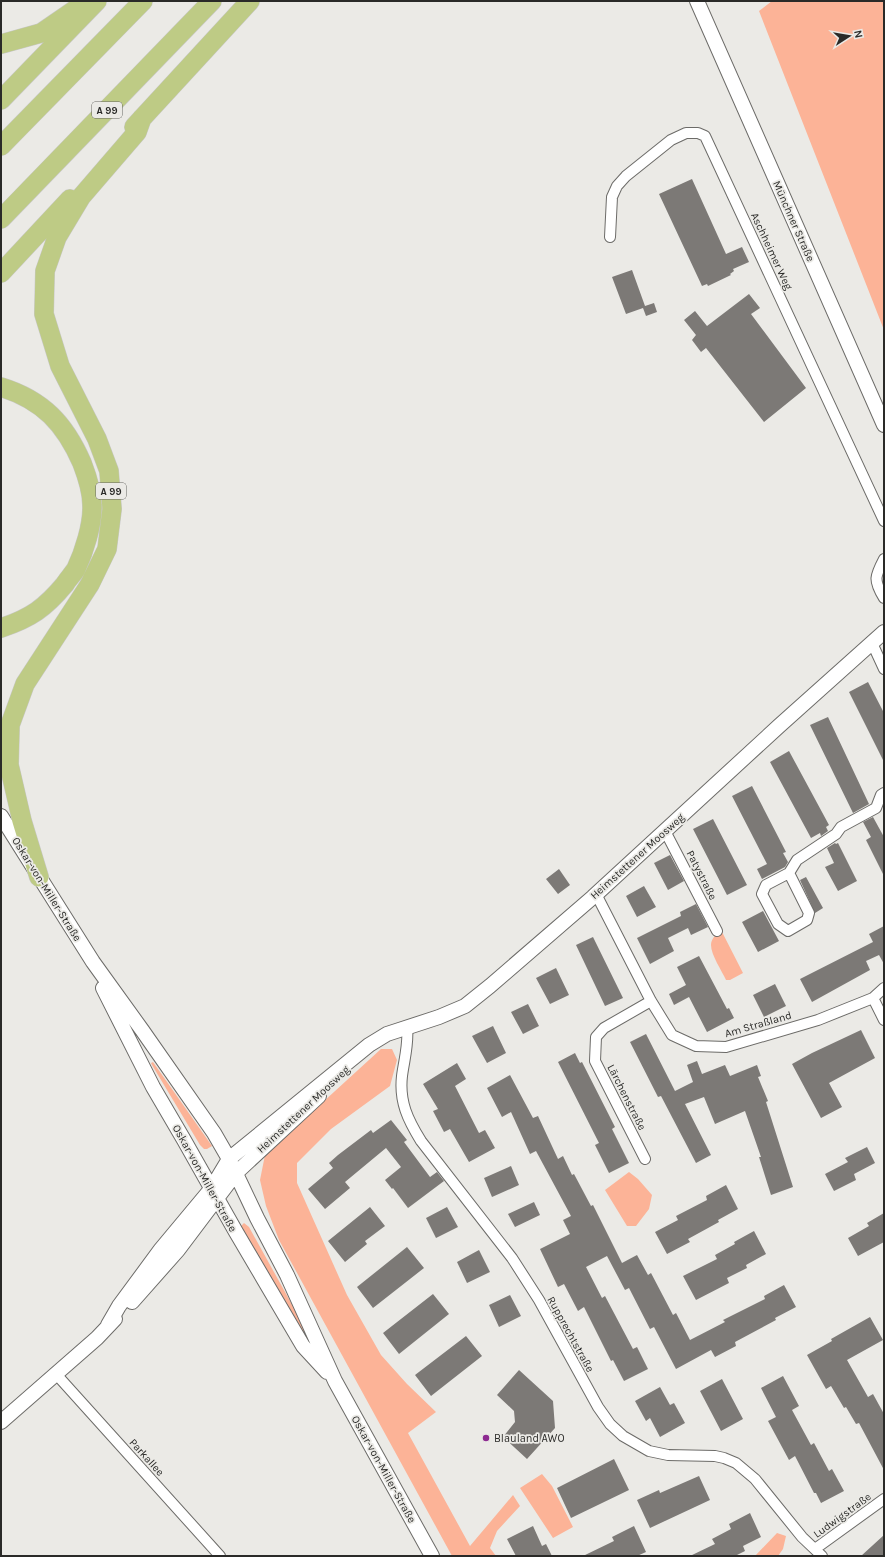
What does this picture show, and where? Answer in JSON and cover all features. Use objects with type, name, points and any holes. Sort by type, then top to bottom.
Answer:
[{"type":"highway","points":[[1,44],[41,33],[73,12],[85,1]]},
{"type":"highway","points":[[1,100],[97,1]]},
{"type":"highway","points":[[1,146],[143,1]]},
{"type":"highway","name":"A 99","points":[[1,219],[212,1]]},
{"type":"highway","name":"A 99","points":[[1,273],[43,229],[142,118],[250,1]]},
{"type":"highway","name":"A 99","points":[[39,877],[22,821],[9,765],[10,726],[25,684],[90,584],[107,549],[112,509],[109,471],[97,439],[60,366],[44,314],[45,271],[57,237],[81,197],[137,132],[142,118]]},
{"type":"highway","points":[[1,387],[25,397],[45,410],[63,427],[77,451],[87,476],[92,505],[88,539],[76,570],[43,607],[21,621],[1,628]]},
{"type":"street","name":"Münchner Straße","points":[[697,1],[884,425]]},
{"type":"street","name":"Aschheimer Weg","points":[[610,237],[612,196],[617,186],[626,176],[671,140],[686,133],[698,133],[705,136],[884,521]]},
{"type":"street","points":[[884,559],[875,575],[878,588],[884,598]]},
{"type":"street","name":"Heimstettener Moosweg","points":[[214,1194],[229,1159],[368,1044],[387,1034],[439,1018],[465,1006],[490,986],[596,894],[884,632]]},
{"type":"street","points":[[872,643],[884,669]]},
{"type":"street","points":[[789,873],[809,913],[807,920],[788,931],[778,924],[762,894],[766,885],[789,873],[797,860],[836,834],[841,827],[876,808],[884,793]]},
{"type":"street","name":"Oskar-von-Miller-Straße","points":[[1,816],[93,962],[214,1133],[229,1159],[257,1218],[287,1275],[335,1381],[432,1556]]},
{"type":"street","name":"Patystraße","points":[[666,831],[717,931]]},
{"type":"street","name":"Am Straßland","points":[[596,894],[651,1001],[672,1035],[696,1046],[726,1047],[818,1020],[872,998],[884,988]]},
{"type":"street","name":"Oskar-von-Miller-Straße","points":[[93,962],[104,989],[153,1087],[214,1194],[303,1346],[335,1381]]},
{"type":"street","points":[[872,998],[884,1020]]},
{"type":"street","name":"Lärchenstraße","points":[[645,1159],[595,1061],[596,1038],[604,1028],[651,1001]]},
{"type":"street","name":"Rupprechtstraße","points":[[406,1027],[408,1039],[402,1078],[402,1098],[408,1121],[421,1141],[512,1258],[539,1300],[598,1407],[610,1424],[623,1436],[649,1451],[668,1454],[715,1456],[736,1463],[755,1479],[802,1537],[818,1553]]},
{"type":"street","name":"Heimstettener Moosweg","points":[[214,1194],[342,1075],[368,1044]]},
{"type":"street","points":[[1,1422],[97,1338],[108,1325],[125,1311],[178,1250],[214,1194]]},
{"type":"street","name":"Parkallee","points":[[56,1374],[220,1556]]},
{"type":"street","name":"Ludwigstraße","points":[[818,1553],[884,1499]]},
{"type":"shaded area","points":[[772,1],[884,1],[884,330],[759,11]]},
{"type":"shaded area","points":[[721,930],[743,973],[730,980],[726,980],[711,949],[713,939]]},
{"type":"shaded area","points":[[381,1049],[392,1049],[397,1060],[390,1086],[331,1129],[297,1163],[297,1183],[347,1295],[381,1355],[407,1384],[436,1412],[408,1433],[470,1546],[513,1495],[520,1506],[497,1531],[490,1548],[496,1556],[452,1556],[279,1240],[266,1206],[260,1180],[265,1155]]},
{"type":"shaded area","points":[[153,1062],[212,1146],[204,1149],[200,1145],[152,1065],[151,1063]]},
{"type":"shaded area","points":[[629,1172],[638,1179],[652,1195],[649,1209],[636,1226],[627,1226],[605,1190]]},
{"type":"shaded area","points":[[244,1223],[249,1227],[305,1328],[306,1333],[304,1333],[241,1226]]},
{"type":"shaded area","points":[[542,1474],[552,1486],[573,1527],[553,1538],[520,1488]]},
{"type":"shaded area","points":[[777,1533],[786,1536],[783,1549],[778,1556],[755,1556]]},
{"type":"building","points":[[692,179],[726,254],[742,247],[749,262],[733,269],[734,271],[730,274],[731,275],[708,286],[707,284],[702,286],[659,194]]},
{"type":"building","points":[[632,270],[645,306],[654,303],[657,312],[646,316],[643,308],[626,314],[612,277]]},
{"type":"building","points":[[749,294],[760,308],[751,314],[806,388],[764,422],[706,348],[701,352],[692,340],[696,335],[684,320],[695,311],[707,326]]},
{"type":"building","points":[[868,682],[884,713],[884,762],[849,692]]},
{"type":"building","points":[[828,717],[869,804],[853,813],[810,725]]},
{"type":"building","points":[[789,751],[829,825],[826,827],[828,831],[821,836],[820,833],[811,838],[770,762]]},
{"type":"building","points":[[752,786],[786,852],[783,853],[788,862],[785,867],[762,879],[757,869],[767,864],[732,796]]},
{"type":"building","points":[[873,817],[884,837],[884,876],[866,840],[871,837],[863,822]]},
{"type":"building","points":[[713,819],[747,885],[727,895],[693,829]]},
{"type":"building","points":[[835,843],[838,843],[857,881],[838,891],[825,867],[834,863],[827,848]]},
{"type":"building","points":[[670,855],[684,881],[668,890],[654,863]]},
{"type":"building","points":[[559,869],[570,885],[558,894],[546,879]]},
{"type":"building","points":[[806,877],[823,908],[815,913],[800,880]]},
{"type":"building","points":[[644,886],[656,907],[637,917],[626,896]]},
{"type":"building","points":[[696,904],[708,927],[691,935],[688,928],[668,938],[674,951],[650,964],[637,938],[681,916],[680,912]]},
{"type":"building","points":[[763,911],[779,941],[758,952],[742,922]]},
{"type":"building","points":[[884,926],[884,964],[879,955],[866,961],[870,970],[812,1002],[800,979],[873,942],[869,934]]},
{"type":"building","points":[[593,937],[623,998],[605,1006],[576,945]]},
{"type":"building","points":[[699,956],[727,1009],[729,1008],[734,1018],[707,1032],[689,997],[674,1005],[669,994],[686,985],[677,967]]},
{"type":"building","points":[[556,968],[569,995],[550,1004],[536,978]]},
{"type":"building","points":[[775,984],[786,1006],[764,1017],[753,995]]},
{"type":"building","points":[[528,1004],[539,1026],[523,1034],[511,1012]]},
{"type":"building","points":[[493,1026],[506,1053],[487,1063],[472,1036]]},
{"type":"building","points":[[861,1030],[875,1058],[829,1083],[842,1107],[821,1118],[792,1064]]},
{"type":"building","points":[[646,1034],[675,1091],[693,1082],[687,1065],[697,1061],[702,1074],[725,1065],[730,1076],[757,1065],[761,1076],[758,1077],[768,1101],[766,1102],[793,1187],[771,1195],[759,1157],[761,1157],[745,1111],[715,1124],[704,1097],[685,1104],[711,1155],[696,1163],[661,1096],[658,1097],[630,1042]]},
{"type":"building","points":[[575,1053],[580,1063],[582,1062],[615,1127],[612,1129],[629,1163],[609,1173],[595,1145],[599,1143],[558,1062]]},
{"type":"building","points":[[457,1063],[466,1079],[455,1086],[479,1133],[485,1130],[495,1148],[469,1162],[450,1129],[444,1132],[433,1111],[438,1109],[423,1084]]},
{"type":"building","points":[[510,1075],[533,1118],[538,1116],[558,1159],[563,1156],[572,1175],[574,1174],[591,1206],[593,1205],[622,1263],[637,1255],[648,1275],[651,1273],[673,1315],[676,1313],[690,1340],[725,1322],[723,1320],[765,1299],[764,1296],[784,1285],[796,1307],[775,1318],[776,1320],[735,1342],[736,1346],[715,1357],[711,1350],[676,1369],[654,1327],[650,1329],[629,1288],[625,1290],[607,1256],[586,1267],[602,1298],[605,1296],[633,1349],[637,1347],[648,1369],[624,1381],[613,1360],[611,1361],[584,1307],[578,1311],[564,1284],[558,1287],[540,1249],[570,1234],[563,1220],[571,1216],[536,1151],[530,1154],[511,1112],[502,1117],[487,1088]]},
{"type":"building","points":[[391,1120],[407,1140],[404,1142],[430,1177],[437,1172],[444,1181],[408,1208],[385,1180],[401,1167],[386,1148],[345,1182],[350,1188],[325,1209],[308,1189],[333,1168],[329,1163],[338,1155],[371,1130],[373,1133]]},
{"type":"building","points":[[867,1147],[875,1163],[854,1174],[856,1180],[834,1191],[825,1174],[848,1162],[845,1158]]},
{"type":"building","points":[[511,1166],[519,1185],[492,1197],[484,1178]]},
{"type":"building","points":[[726,1185],[738,1209],[718,1220],[719,1222],[688,1239],[690,1242],[667,1254],[655,1232],[678,1220],[676,1216],[707,1200],[706,1196]]},
{"type":"building","points":[[534,1202],[540,1215],[515,1227],[508,1214]]},
{"type":"building","points":[[370,1207],[385,1226],[365,1241],[367,1244],[345,1262],[328,1241]]},
{"type":"building","points":[[447,1207],[458,1227],[436,1238],[426,1218]]},
{"type":"building","points":[[884,1213],[884,1242],[858,1256],[848,1238],[869,1226],[867,1223]]},
{"type":"building","points":[[754,1231],[766,1254],[746,1265],[747,1268],[727,1278],[729,1283],[696,1300],[683,1276],[717,1259],[715,1255]]},
{"type":"building","points":[[407,1247],[424,1268],[373,1308],[357,1287]]},
{"type":"building","points":[[479,1250],[490,1272],[467,1283],[457,1262]]},
{"type":"building","points":[[433,1294],[449,1314],[399,1354],[383,1333]]},
{"type":"building","points":[[510,1295],[521,1316],[499,1327],[489,1305]]},
{"type":"building","points":[[870,1317],[883,1340],[847,1360],[868,1397],[873,1394],[884,1414],[884,1470],[859,1423],[856,1424],[846,1407],[844,1408],[831,1386],[826,1389],[807,1355],[832,1341],[831,1339]]},
{"type":"building","points":[[466,1336],[482,1356],[431,1396],[415,1375]]},
{"type":"building","points":[[519,1370],[553,1401],[555,1428],[527,1459],[503,1437],[515,1422],[514,1411],[497,1395]]},
{"type":"building","points":[[783,1376],[799,1406],[792,1410],[811,1445],[814,1443],[829,1471],[832,1469],[844,1491],[821,1503],[816,1493],[814,1493],[795,1456],[789,1460],[768,1421],[776,1417],[761,1388]]},
{"type":"building","points":[[722,1379],[743,1419],[721,1431],[700,1391]]},
{"type":"building","points":[[660,1387],[670,1405],[674,1403],[685,1423],[660,1437],[650,1418],[646,1421],[635,1401]]},
{"type":"building","points":[[614,1459],[629,1490],[571,1518],[557,1488]]},
{"type":"building","points":[[699,1476],[710,1500],[650,1528],[637,1500],[659,1490],[660,1493]]},
{"type":"building","points":[[750,1513],[761,1537],[743,1546],[745,1551],[735,1556],[690,1556],[715,1544],[712,1539],[731,1529],[729,1524]]},
{"type":"building","points":[[533,1526],[542,1546],[546,1544],[552,1556],[516,1556],[507,1539]]},
{"type":"building","points":[[634,1526],[646,1552],[637,1556],[583,1556],[614,1541],[612,1537]]},
{"type":"building","points":[[884,1535],[884,1556],[861,1556]]},
{"type":"place","name":"Blauland AWO","points":[[486,1438]]}]
